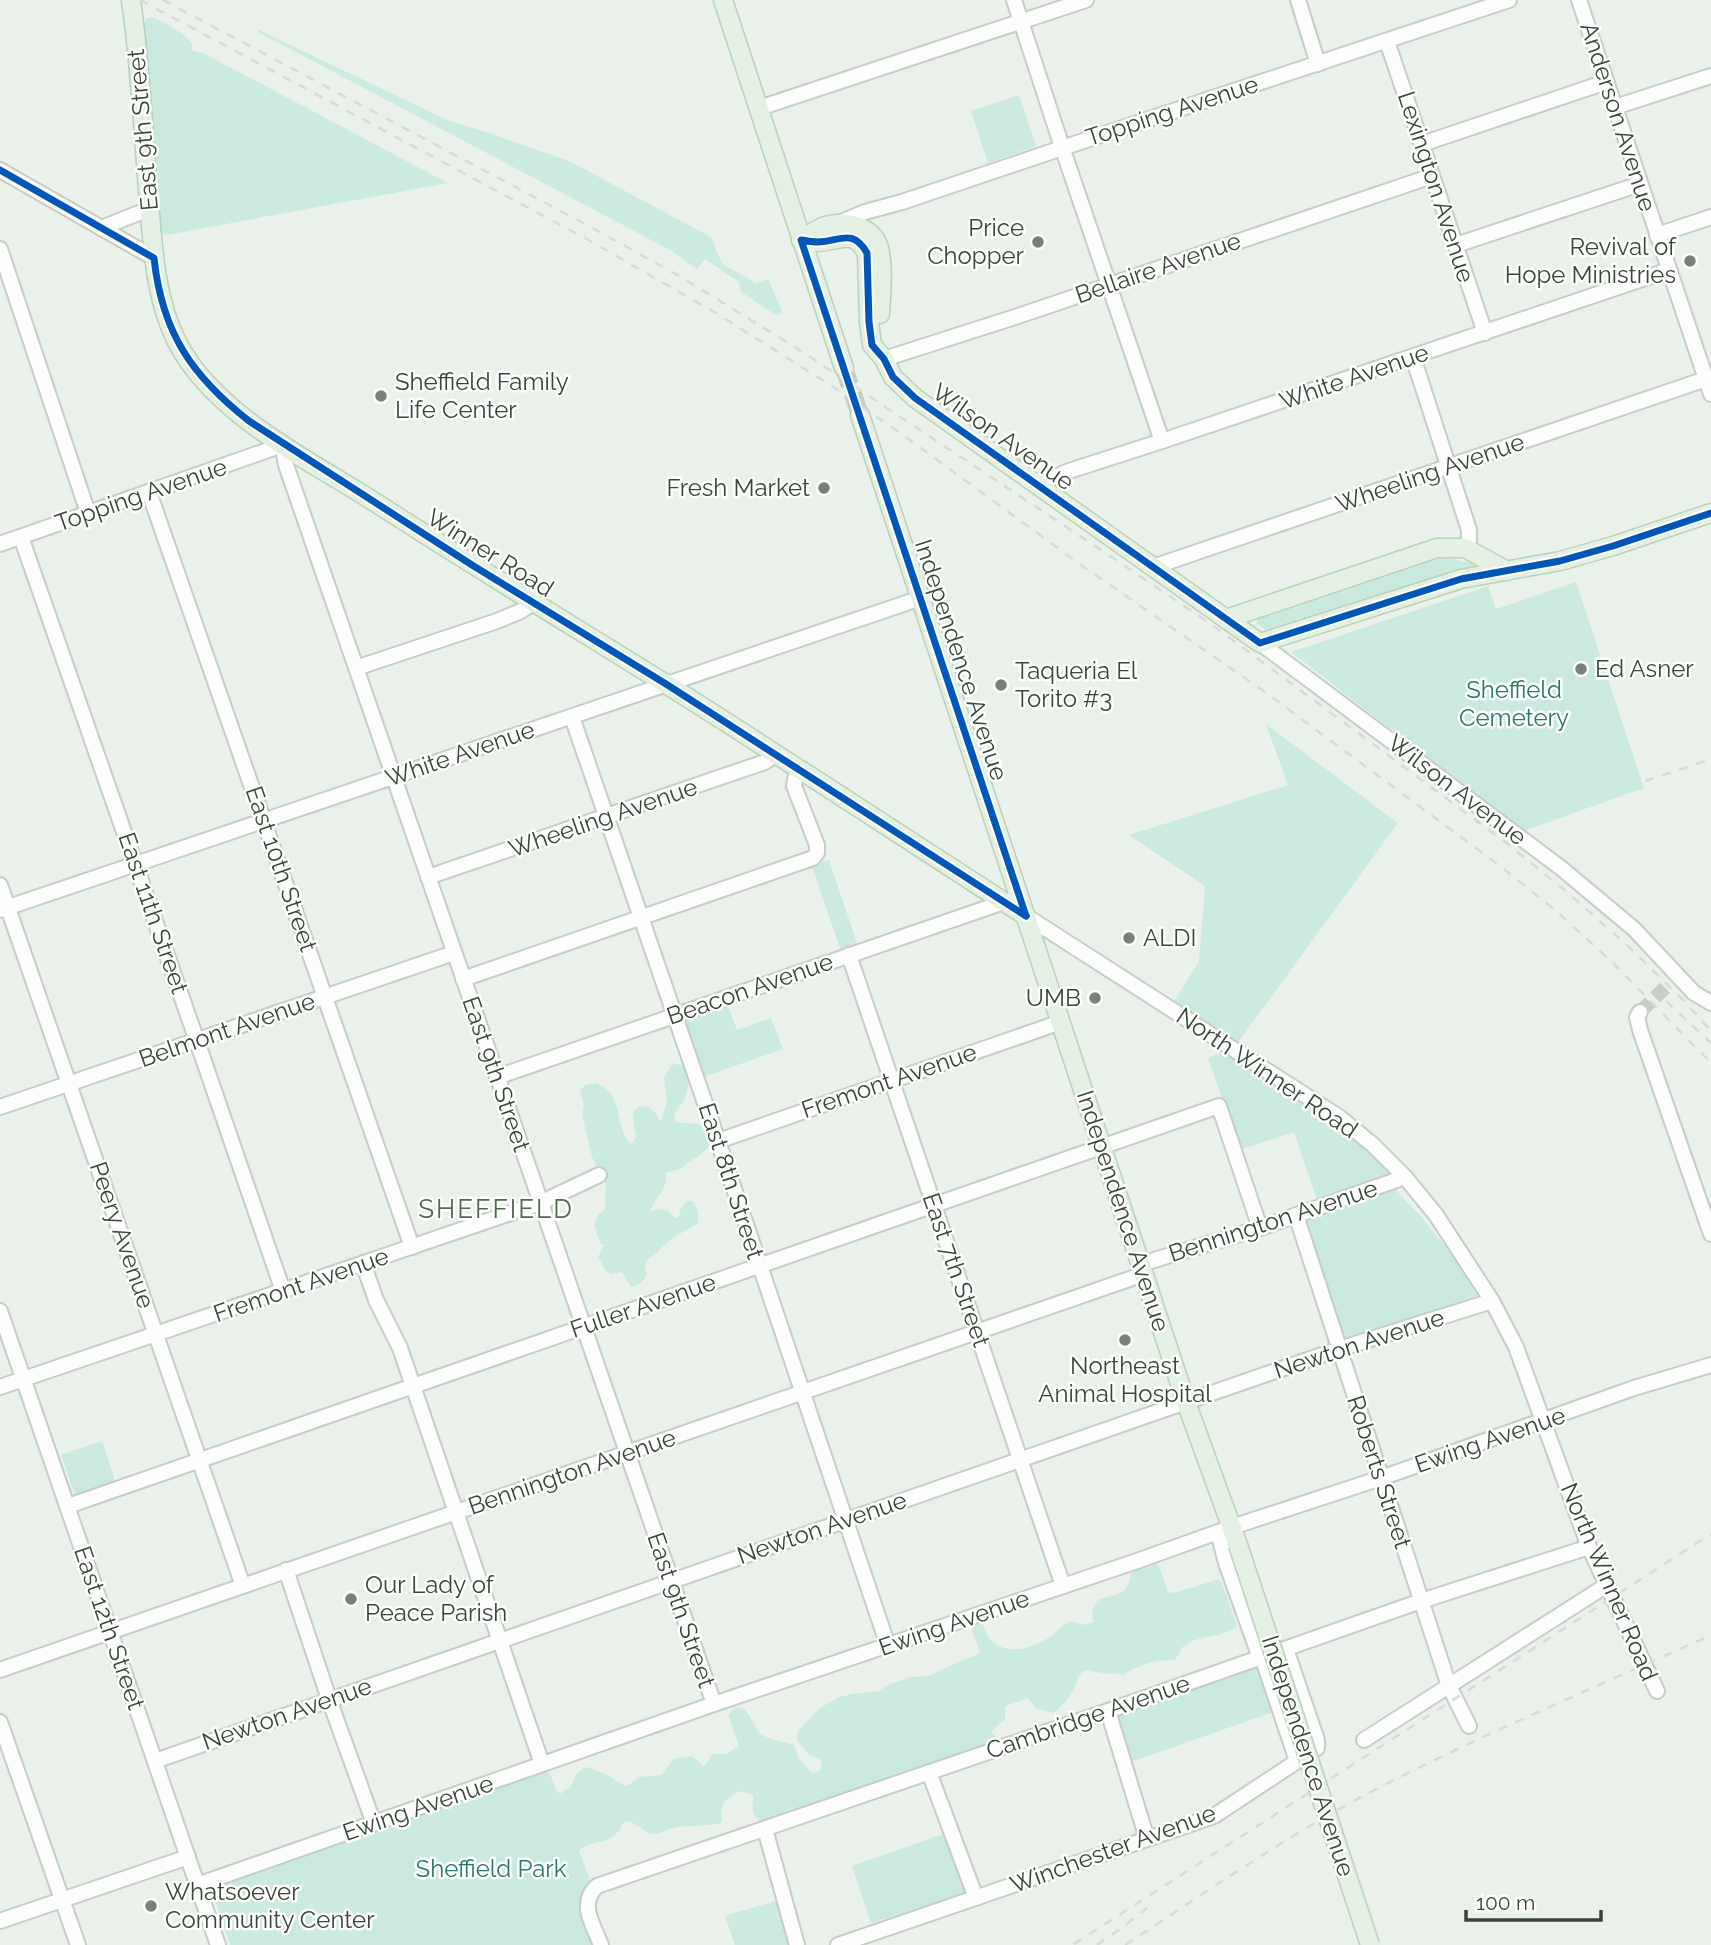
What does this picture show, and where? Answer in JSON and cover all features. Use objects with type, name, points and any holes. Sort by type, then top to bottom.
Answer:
[{"type":"main road","points":[[723,0],[844,368]]},
{"type":"main road","name":"East 9th Street","points":[[131,1],[154,258]]},
{"type":"main road","points":[[802,240],[822,227],[836,224]]},
{"type":"main road","name":"Wilson Avenue","points":[[836,224],[859,227],[870,234],[879,246],[880,330],[884,359]]},
{"type":"main road","name":"Wilson Avenue","points":[[802,240],[818,242],[844,237],[862,244],[867,253],[872,345],[884,359],[893,377],[915,398],[1260,643]]},
{"type":"main road","name":"Winner Road","points":[[154,258],[156,279],[164,308],[186,358],[224,402],[249,421],[533,603],[776,754],[1026,916]]},
{"type":"main road","name":"Independence Avenue","points":[[860,415],[1101,1147],[1186,1402],[1232,1527],[1370,1945]]},
{"type":"main road","points":[[1260,643],[1461,579],[1560,561],[1711,513]]},
{"type":"main road","points":[[1226,619],[1437,548],[1465,548],[1507,570]]},
{"type":"street","points":[[1014,0],[1162,441]]},
{"type":"street","points":[[760,108],[1086,0]]},
{"type":"street","points":[[1298,0],[1318,64]]},
{"type":"street","name":"Topping Avenue","points":[[836,224],[1509,0]]},
{"type":"street","name":"Anderson Avenue","points":[[1579,0],[1669,270],[1705,359],[1706,379],[1711,394]]},
{"type":"street","name":"Lexington Avenue","points":[[1387,41],[1485,332]]},
{"type":"street","points":[[1615,107],[1711,76]]},
{"type":"street","points":[[1422,144],[1606,82]]},
{"type":"street","points":[[0,170],[154,258]]},
{"type":"street","name":"Bellaire Avenue","points":[[884,359],[1432,176]]},
{"type":"street","points":[[1456,245],[1640,184]]},
{"type":"street","points":[[101,228],[149,209]]},
{"type":"street","points":[[1657,235],[1711,217]]},
{"type":"street","points":[[1,256],[88,513]]},
{"type":"street","name":"White Avenue","points":[[1042,488],[1050,479],[1069,471],[1669,270]]},
{"type":"street","points":[[1413,357],[1469,530],[1469,540],[1465,548]]},
{"type":"street","name":"Wheeling Avenue","points":[[1153,567],[1706,379]]},
{"type":"street","name":"Topping Avenue","points":[[0,544],[282,443]]},
{"type":"street","name":"East 9th Street","points":[[282,443],[286,465],[714,1704]]},
{"type":"street","name":"East 10th Street","points":[[149,492],[412,1247]]},
{"type":"street","name":"East 11th Street","points":[[21,537],[283,1291]]},
{"type":"street","name":"White Avenue","points":[[4,909],[920,598]]},
{"type":"street","points":[[356,667],[497,621],[533,603]]},
{"type":"street","name":"Wilson Avenue","points":[[1260,643],[1561,868],[1634,929],[1674,980],[1711,1003]]},
{"type":"street","name":"East 8th Street","points":[[572,717],[888,1646]]},
{"type":"street","name":"Wheeling Avenue","points":[[428,877],[765,762],[776,754]]},
{"type":"street","points":[[463,979],[813,858],[817,853],[817,845],[794,786],[796,769]]},
{"type":"street","name":"Peery Avenue","points":[[0,885],[4,909],[69,1084],[243,1586]]},
{"type":"street","name":"Beacon Avenue","points":[[497,1077],[1004,902]]},
{"type":"street","name":"North Winner Road","points":[[1026,916],[1339,1117],[1373,1145],[1405,1177],[1436,1216],[1492,1301],[1516,1347],[1589,1547],[1657,1691]]},
{"type":"street","name":"Belmont Avenue","points":[[0,1107],[454,953]]},
{"type":"street","name":"East 7th Street","points":[[849,955],[1063,1586]]},
{"type":"street","points":[[1640,1012],[1637,1017],[1640,1030],[1711,1234]]},
{"type":"street","name":"Fremont Avenue","points":[[718,1141],[1061,1022]]},
{"type":"street","name":"Fuller Avenue","points":[[68,1506],[1219,1106],[1259,1228]]},
{"type":"street","name":"Fremont Avenue","points":[[0,1387],[540,1203],[599,1175]]},
{"type":"street","name":"Bennington Avenue","points":[[0,1670],[977,1333],[1142,1269],[1405,1177]]},
{"type":"street","name":"Roberts Street","points":[[1296,1215],[1420,1601],[1449,1686],[1469,1726]]},
{"type":"street","points":[[363,1263],[376,1300],[401,1348],[542,1764]]},
{"type":"street","name":"Newton Avenue","points":[[155,1761],[1339,1349],[1492,1301]]},
{"type":"street","name":"East 12th Street","points":[[0,1311],[218,1945]]},
{"type":"street","name":"Ewing Avenue","points":[[197,1885],[714,1704],[1381,1478],[1634,1388],[1711,1365]]},
{"type":"street","name":"Independence Avenue","points":[[1232,1527],[1220,1540],[1226,1563],[1297,1761]]},
{"type":"street","name":"Cambridge Avenue","points":[[601,1945],[587,1909],[590,1893],[597,1886],[1420,1601],[1589,1547]]},
{"type":"street","points":[[286,1570],[374,1824]]},
{"type":"street","points":[[1364,1740],[1607,1585]]},
{"type":"street","name":"Winchester Avenue","points":[[838,1945],[1214,1816],[1317,1748],[1317,1740],[1286,1648]]},
{"type":"street","points":[[1108,1711],[1147,1839]]},
{"type":"street","points":[[0,1722],[78,1945]]},
{"type":"street","points":[[929,1772],[976,1898]]},
{"type":"street","points":[[765,1829],[797,1945]]},
{"type":"street","points":[[0,1921],[188,1857]]},
{"type":"green space","points":[[152,17],[185,36],[193,45],[191,50],[203,53],[448,183],[166,235],[162,233],[144,26],[146,18]]},
{"type":"green space","points":[[259,30],[447,120],[571,162],[711,237],[722,264],[756,283],[768,279],[783,313],[776,315],[741,292],[739,282],[705,259],[697,269],[670,250],[258,32]]},
{"type":"green space","points":[[1019,95],[1036,146],[988,163],[971,111]]},
{"type":"green space","points":[[1443,557],[1476,564],[1479,568],[1448,574],[1270,633],[1257,624],[1257,619],[1263,614],[1426,559]]},
{"type":"green space","name":"Sheffield Cemetery","points":[[1576,582],[1644,788],[1523,831],[1291,652],[1488,586],[1496,609]]},
{"type":"green space","points":[[1266,724],[1398,823],[1236,1045],[1173,1003],[1199,961],[1205,886],[1129,835],[1288,785]]},
{"type":"green space","points":[[829,860],[858,946],[841,951],[812,866]]},
{"type":"green space","points":[[726,1001],[737,1030],[771,1018],[783,1049],[703,1077],[683,1020]]},
{"type":"green space","points":[[1223,1052],[1330,1118],[1391,1170],[1389,1176],[1317,1200],[1294,1132],[1240,1150],[1208,1058]]},
{"type":"green space","points":[[671,1065],[684,1066],[688,1084],[685,1098],[674,1117],[676,1122],[699,1124],[705,1128],[710,1142],[709,1147],[682,1168],[666,1173],[663,1188],[650,1212],[667,1210],[675,1218],[679,1216],[686,1202],[692,1201],[698,1211],[698,1223],[673,1238],[647,1260],[647,1275],[641,1283],[631,1287],[622,1272],[612,1274],[606,1271],[598,1257],[604,1245],[600,1243],[594,1225],[598,1215],[605,1209],[606,1186],[603,1174],[592,1157],[582,1114],[584,1105],[580,1090],[586,1085],[597,1083],[610,1092],[626,1139],[630,1143],[636,1136],[633,1111],[646,1106],[653,1110],[661,1122],[667,1101],[664,1078]]},
{"type":"green space","points":[[1393,1187],[1454,1258],[1477,1296],[1343,1342],[1303,1218]]},
{"type":"green space","points":[[102,1441],[116,1483],[76,1497],[61,1455]]},
{"type":"green space","name":"Sheffield Park","points":[[1154,1562],[1160,1569],[1168,1592],[1174,1593],[1219,1579],[1237,1626],[1224,1633],[1190,1642],[1183,1647],[1175,1660],[1148,1663],[1123,1675],[1086,1670],[1080,1674],[1066,1700],[1053,1713],[1035,1708],[1028,1698],[1005,1706],[1005,1719],[991,1732],[996,1741],[933,1767],[904,1771],[893,1778],[811,1804],[802,1810],[762,1824],[753,1813],[753,1795],[740,1791],[724,1802],[721,1810],[722,1821],[719,1824],[676,1827],[656,1834],[648,1833],[630,1821],[623,1823],[615,1835],[579,1850],[591,1883],[599,1945],[230,1945],[211,1888],[538,1769],[551,1776],[560,1794],[571,1786],[577,1773],[585,1767],[627,1786],[639,1777],[662,1775],[673,1759],[692,1756],[704,1766],[713,1754],[726,1754],[739,1746],[728,1715],[740,1707],[762,1735],[794,1745],[799,1759],[812,1773],[819,1771],[822,1765],[820,1760],[808,1754],[797,1740],[798,1731],[820,1708],[839,1697],[879,1691],[887,1685],[911,1677],[928,1676],[977,1655],[980,1652],[972,1630],[975,1624],[982,1624],[993,1642],[1007,1649],[1016,1649],[1040,1642],[1072,1621],[1084,1625],[1093,1622],[1092,1612],[1097,1601],[1124,1591],[1131,1573]]},
{"type":"green space","points":[[1259,1664],[1276,1711],[1131,1762],[1118,1719],[1119,1713]]},
{"type":"green space","points":[[946,1833],[965,1889],[962,1894],[871,1923],[852,1866]]},
{"type":"green space","points":[[775,1901],[780,1903],[793,1945],[735,1945],[725,1916]]},
{"type":"tunnel","points":[[844,368],[860,415]]},
{"type":"tunnel","points":[[1640,1012],[1670,983]]},
{"type":"railway","points":[[140,0],[583,237],[716,313],[835,388],[1081,565],[1265,692],[1496,863],[1555,910],[1613,963],[1711,1063]]},
{"type":"railway","points":[[163,0],[681,277],[798,349],[1095,546],[1211,624],[1509,845],[1629,947],[1711,1031]]},
{"type":"railway","points":[[1645,781],[1711,759]]},
{"type":"railway","points":[[1666,1001],[1711,1043]]},
{"type":"railway","points":[[1074,1944],[1711,1534]]},
{"type":"railway","points":[[1125,1945],[1264,1854],[1350,1803],[1484,1737],[1711,1635]]},
{"type":"railway","points":[[1097,1945],[1155,1901]]},
{"type":"cycle path","points":[[0,170],[154,258],[164,309],[183,351],[211,387],[249,421],[472,565],[666,684],[1026,916]]},
{"type":"cycle path","points":[[1026,916],[801,240],[818,242],[851,238],[862,245],[867,253],[872,345],[884,359],[893,377],[915,398],[1260,643],[1461,579],[1560,561],[1711,513]]},
{"type":"place","name":"Price Chopper","points":[[1038,242]]},
{"type":"place","name":"Revival of Hope Ministries","points":[[1690,261]]},
{"type":"place","name":"Sheffield Family Life Center","points":[[381,396]]},
{"type":"place","name":"Fresh Market","points":[[824,488]]},
{"type":"place","name":"Ed Asner","points":[[1581,669]]},
{"type":"place","name":"Taqueria El Torito #3","points":[[1001,685]]},
{"type":"place","name":"ALDI","points":[[1129,938]]},
{"type":"place","name":"UMB","points":[[1095,998]]},
{"type":"place","name":"Northeast Animal Hospital","points":[[1125,1340]]},
{"type":"place","name":"Our Lady of Peace Parish","points":[[351,1599]]},
{"type":"place","name":"Whatsoever Community Center","points":[[151,1906]]},
{"type":"district","name":"SHEFFIELD","points":[[496,1209]]}]
